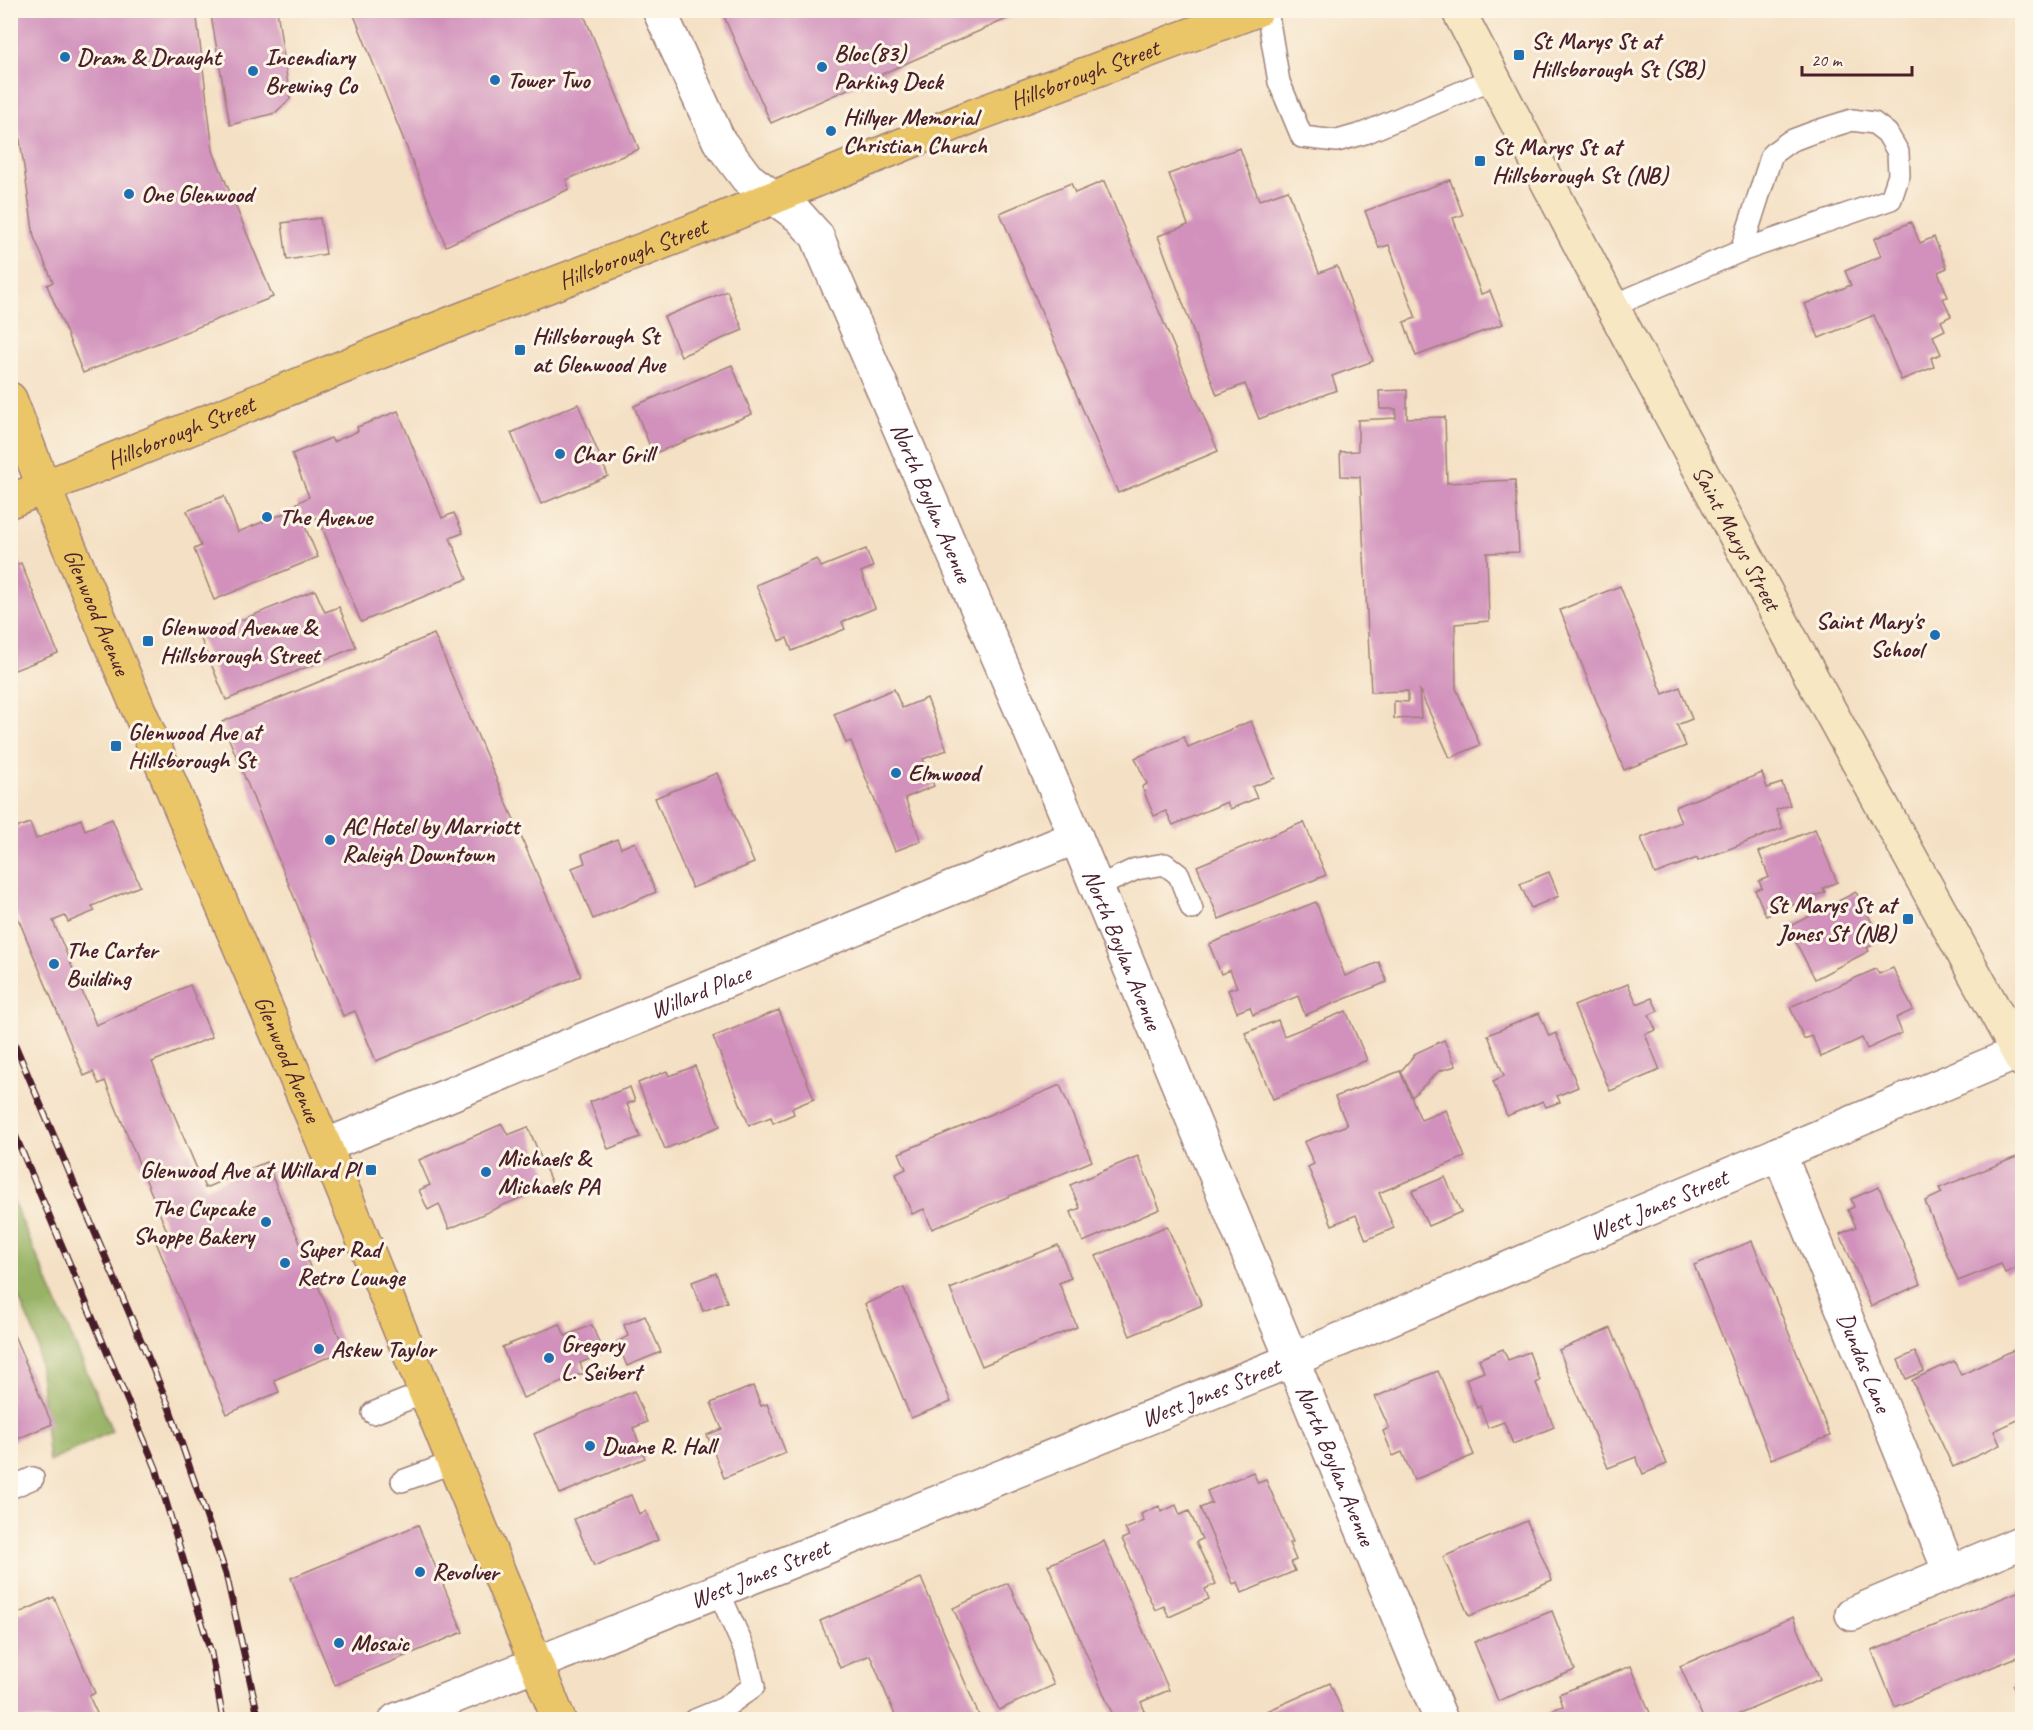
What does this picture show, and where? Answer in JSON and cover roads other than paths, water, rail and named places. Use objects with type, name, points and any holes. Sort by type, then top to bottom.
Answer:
[{"type":"main road","name":"Hillsborough Street","points":[[10,501],[417,337],[644,250],[973,116],[1257,10]]},
{"type":"main road","name":"Saint Marys Street","points":[[1458,10],[1612,306],[1819,691],[2021,1056]]},
{"type":"main road","name":"Glenwood Avenue","points":[[10,399],[44,488],[325,1146],[559,1719]]},
{"type":"street","name":"North Boylan Avenue","points":[[659,10],[719,141],[747,178],[799,216],[817,236],[1076,837],[1441,1719]]},
{"type":"street","name":"Willard Place","points":[[325,1146],[1076,837]]},
{"type":"street","name":"West Jones Street","points":[[396,1719],[1292,1360],[1779,1153],[2021,1056]]},
{"type":"street","name":"Dundas Lane","points":[[1779,1153],[1950,1572]]},
{"type":"street","points":[[1852,1614],[2022,1542]]},
{"type":"lane","points":[[1266,10],[1279,82],[1302,137],[1337,141],[1365,133],[1494,78]]},
{"type":"lane","points":[[1612,306],[1742,251],[1892,200],[1899,175],[1898,152],[1887,133],[1874,123],[1852,120],[1790,141],[1772,154],[1742,251]]},
{"type":"lane","points":[[1096,887],[1136,868],[1165,864],[1179,875],[1192,909]]},
{"type":"lane","points":[[373,1413],[426,1392]]},
{"type":"lane","points":[[402,1481],[454,1462]]},
{"type":"lane","points":[[10,1488],[33,1478]]},
{"type":"lane","points":[[695,1719],[724,1708],[753,1686],[746,1653],[718,1590]]},
{"type":"railway","points":[[10,1033],[168,1404],[226,1574],[259,1720]]},
{"type":"railway","points":[[10,1123],[156,1468],[211,1653],[223,1720]]},
{"type":"place","name":"St Marys St at Hillsborough St (SB)","points":[[1519,55]]},
{"type":"place","name":"Dram & Draught","points":[[65,57]]},
{"type":"place","name":"Bloc(83) Parking Deck","points":[[822,67]]},
{"type":"place","name":"Incendiary Brewing Co","points":[[253,71]]},
{"type":"place","name":"Tower Two","points":[[495,80]]},
{"type":"place","name":"Hillyer Memorial Christian Church","points":[[831,131]]},
{"type":"place","name":"St Marys St at Hillsborough St (NB)","points":[[1480,161]]},
{"type":"place","name":"One Glenwood","points":[[129,194]]},
{"type":"place","name":"Hillsborough St at Glenwood Ave","points":[[520,350]]},
{"type":"place","name":"Char Grill","points":[[560,454]]},
{"type":"place","name":"The Avenue","points":[[267,517]]},
{"type":"place","name":"Saint Mary's School","points":[[1935,635]]},
{"type":"place","name":"Glenwood Avenue & Hillsborough Street","points":[[148,641]]},
{"type":"place","name":"Glenwood Ave at Hillsborough St","points":[[116,746]]},
{"type":"place","name":"Elmwood","points":[[896,773]]},
{"type":"place","name":"AC Hotel by Marriott Raleigh Downtown","points":[[330,840]]},
{"type":"place","name":"St Marys St at Jones St (NB)","points":[[1908,919]]},
{"type":"place","name":"The Carter Building","points":[[54,964]]},
{"type":"place","name":"Glenwood Ave at Willard Pl","points":[[371,1170]]},
{"type":"place","name":"Michaels & Michaels PA","points":[[486,1172]]},
{"type":"place","name":"The Cupcake Shoppe Bakery","points":[[266,1222]]},
{"type":"place","name":"Super Rad Retro Lounge","points":[[285,1263]]},
{"type":"place","name":"Askew Taylor","points":[[319,1349]]},
{"type":"place","name":"Gregory L. Seibert","points":[[549,1358]]},
{"type":"place","name":"Duane R. Hall","points":[[590,1446]]},
{"type":"place","name":"Revolver","points":[[420,1572]]},
{"type":"place","name":"Mosaic","points":[[339,1643]]}]
